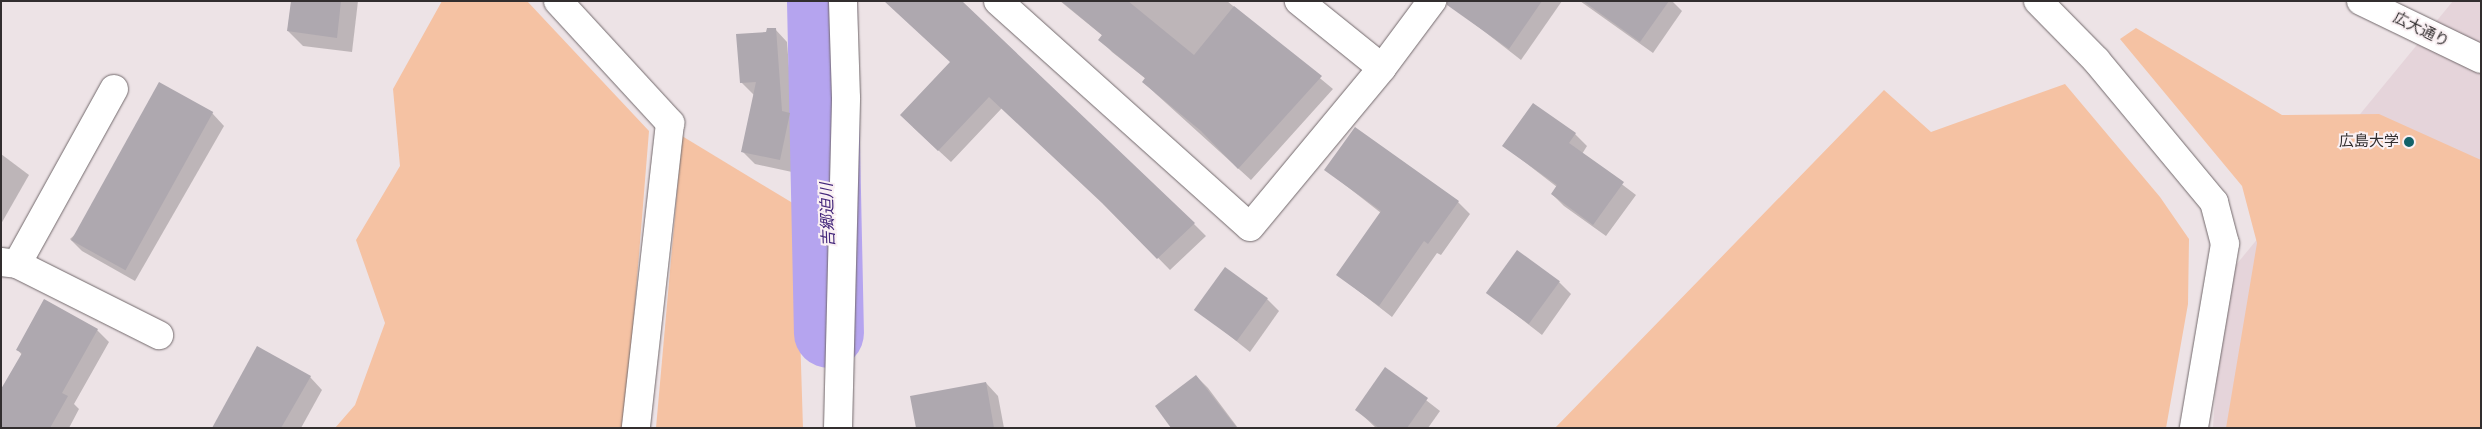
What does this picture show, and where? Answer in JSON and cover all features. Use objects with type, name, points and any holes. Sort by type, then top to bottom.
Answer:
[{"type":"street","points":[[558,1],[670,122],[636,428]]},
{"type":"street","points":[[838,428],[846,98],[843,1]]},
{"type":"street","points":[[998,1],[1250,227],[1382,68],[1432,1]]},
{"type":"street","points":[[1299,1],[1382,68]]},
{"type":"street","points":[[2038,1],[2096,60],[2214,202],[2225,244],[2194,428]]},
{"type":"street","name":"広大通り","points":[[2361,1],[2481,59]]},
{"type":"street","points":[[114,89],[9,263],[159,334]]},
{"type":"shaded area","points":[[442,1],[527,1],[649,131],[625,428],[335,428],[355,405],[385,323],[356,240],[400,166],[393,89]]},
{"type":"shaded area","name":"広島大学","points":[[2453,1],[2481,1],[2481,428],[2213,428],[2222,282]]},
{"type":"shaded area","name":"広島大学","points":[[2136,28],[2282,115],[2379,114],[2481,160],[2481,428],[2226,428],[2257,243],[2242,186],[2120,39]]},
{"type":"shaded area","points":[[2065,84],[2160,197],[2189,239],[2188,304],[2166,428],[1555,428],[1884,90],[1931,132]]},
{"type":"shaded area","points":[[682,136],[796,205],[803,428],[656,428]]},
{"type":"building","points":[[291,1],[341,1],[337,38],[287,31]]},
{"type":"building","points":[[884,1],[962,1],[1195,223],[1157,259],[1102,203],[989,97],[938,151],[900,115],[950,62]]},
{"type":"building","points":[[1061,1],[1128,1],[1194,55],[1234,6],[1322,76],[1238,169],[1201,131],[1142,82],[1145,78],[1098,40],[1102,35]]},
{"type":"building","points":[[1447,1],[1542,1],[1509,49],[1447,5]]},
{"type":"building","points":[[1583,1],[1669,1],[1640,42]]},
{"type":"building","points":[[767,28],[776,28],[782,111],[790,113],[780,160],[741,152],[756,82],[740,83],[736,34],[766,32]]},
{"type":"building","points":[[159,82],[213,112],[125,270],[71,240]]},
{"type":"building","points":[[1533,103],[1576,133],[1569,143],[1624,182],[1593,225],[1551,194],[1557,185],[1502,146]]},
{"type":"building","points":[[1355,127],[1459,201],[1428,244],[1424,241],[1379,306],[1336,275],[1381,211],[1324,170]]},
{"type":"building","points":[[1517,250],[1560,281],[1529,324],[1486,293]]},
{"type":"building","points":[[1225,267],[1268,298],[1237,341],[1194,310]]},
{"type":"building","points":[[44,299],[98,329],[62,393],[68,396],[50,428],[1,428],[1,389],[22,353],[16,350]]},
{"type":"building","points":[[257,346],[311,376],[281,428],[212,428]]},
{"type":"building","points":[[1385,367],[1428,398],[1407,428],[1379,428],[1355,410]]},
{"type":"building","points":[[1196,375],[1237,428],[1171,428],[1155,406]]},
{"type":"building","points":[[986,382],[994,428],[916,428],[910,396]]},
{"type":"waterway","name":"吉郷迫川","points":[[822,1],[829,333]]},
{"type":"place","name":"広島大学","points":[[2409,142]]}]
